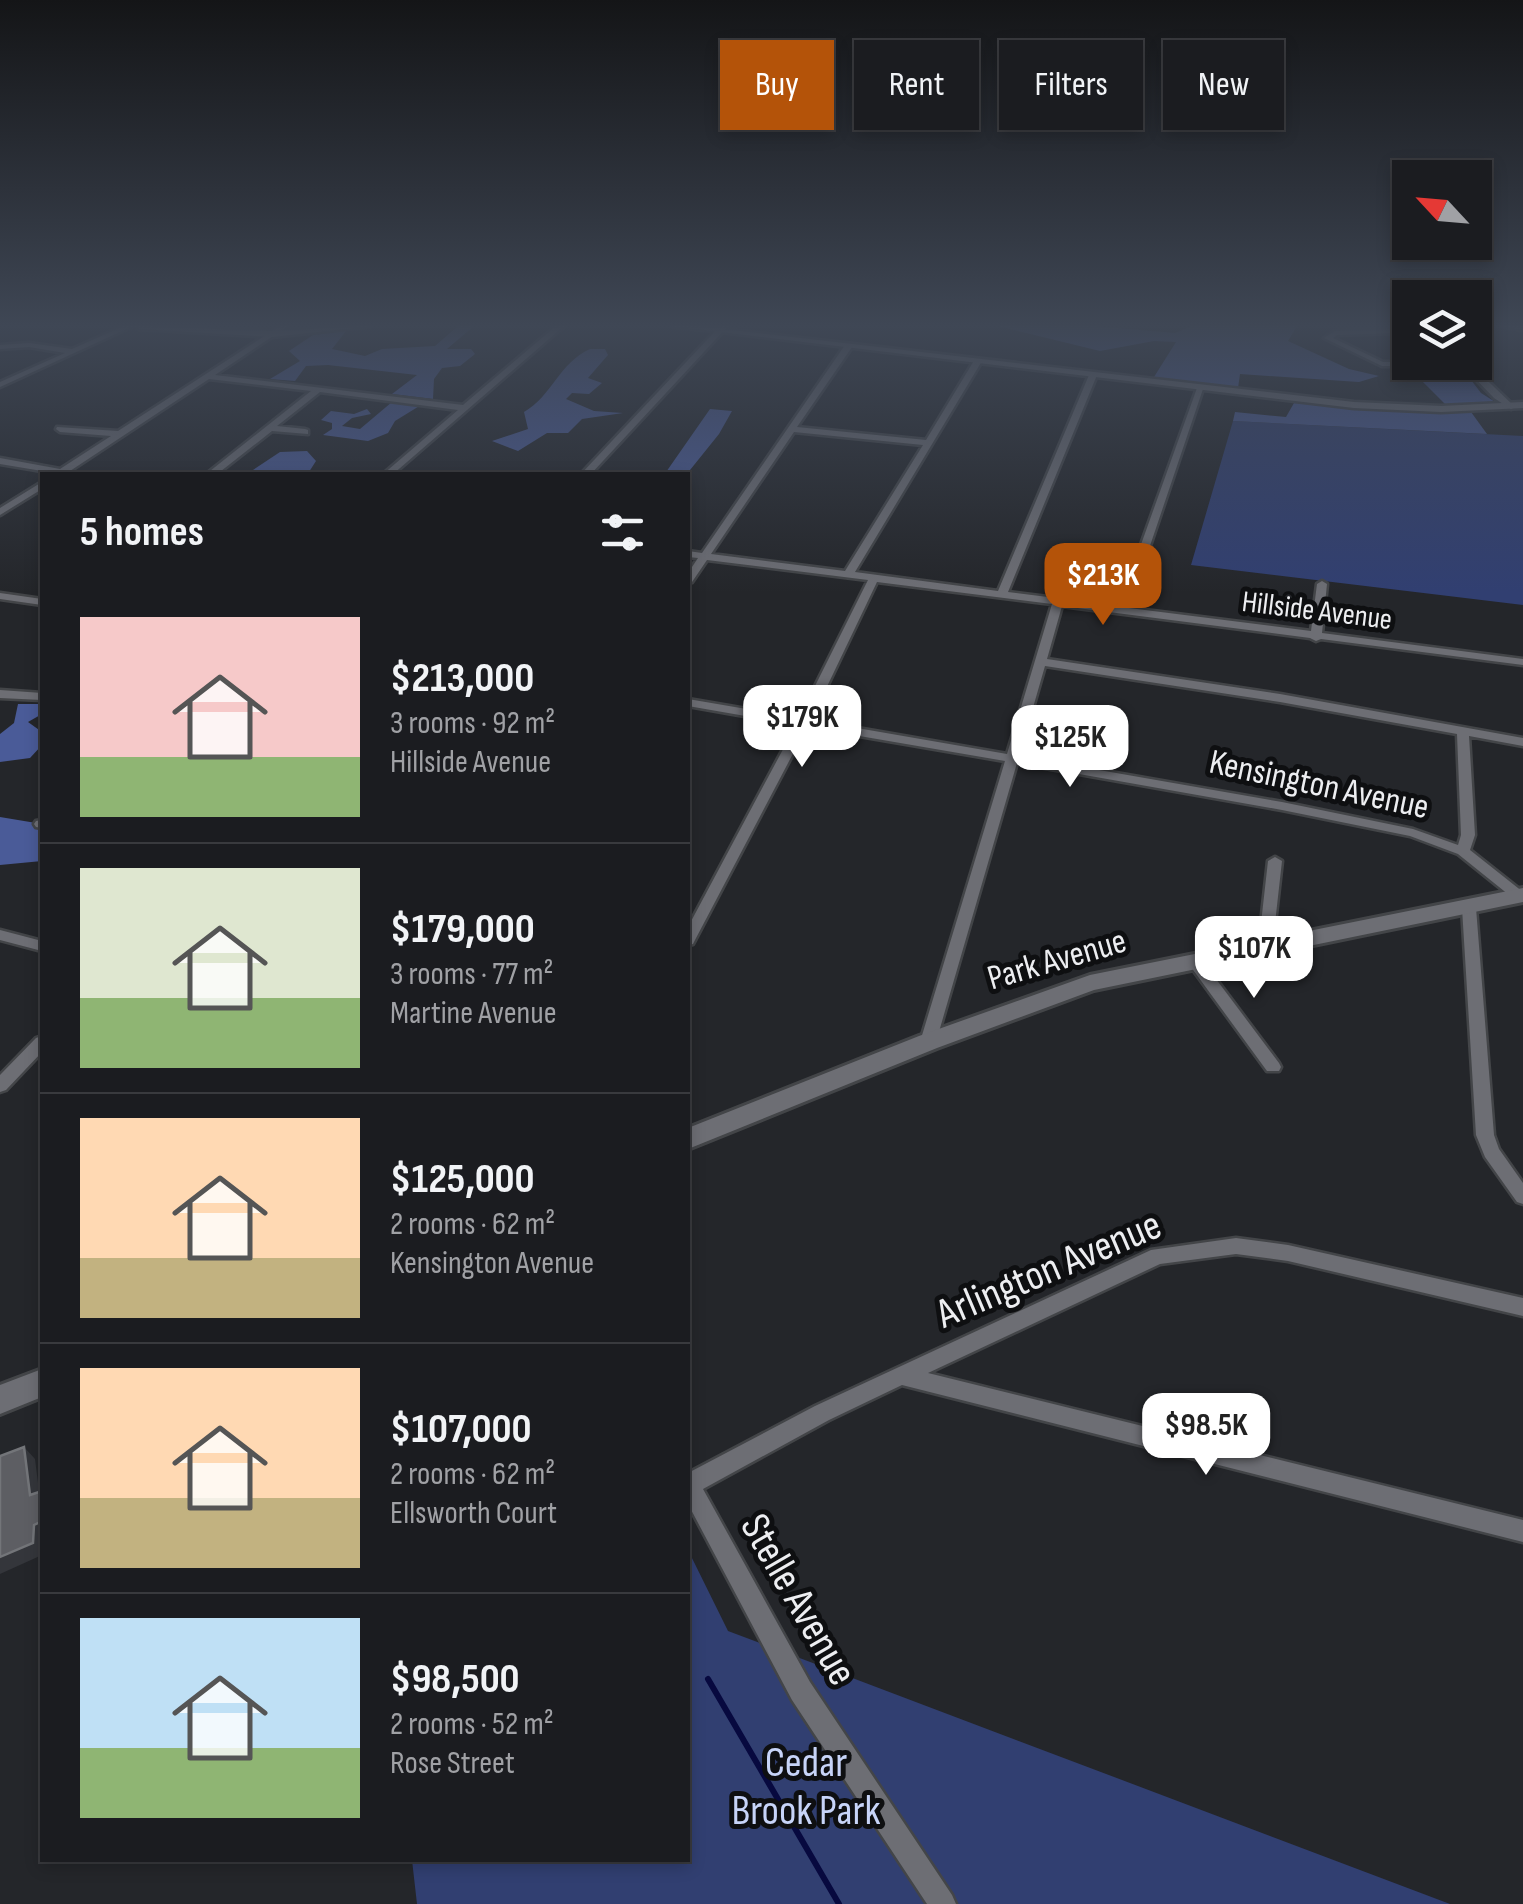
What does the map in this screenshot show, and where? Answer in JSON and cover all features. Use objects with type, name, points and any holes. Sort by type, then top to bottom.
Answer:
[{"type":"main road","name":"Park Avenue","points":[[690,1137],[928,1042],[1090,983],[1521,895]]},
{"type":"main road","points":[[0,1400],[40,1385]]},
{"type":"street","points":[[62,472],[148,415]]},
{"type":"street","points":[[214,472],[286,415]]},
{"type":"street","points":[[390,472],[456,415]]},
{"type":"street","points":[[588,472],[640,415]]},
{"type":"street","points":[[690,577],[802,415]]},
{"type":"street","points":[[848,575],[945,415]]},
{"type":"street","points":[[1002,594],[1076,415]]},
{"type":"street","points":[[1123,610],[1192,415]]},
{"type":"street","points":[[61,424],[76,430],[119,434]]},
{"type":"street","points":[[270,428],[305,432]]},
{"type":"street","points":[[792,429],[928,443]]},
{"type":"street","points":[[0,460],[51,472]]},
{"type":"street","points":[[0,512],[40,485]]},
{"type":"street","name":"Hillside Avenue","points":[[690,554],[1523,662]]},
{"type":"street","points":[[690,936],[804,721],[874,578]]},
{"type":"street","points":[[1316,638],[1322,584]]},
{"type":"street","points":[[0,596],[40,602]]},
{"type":"street","points":[[928,1042],[1058,602]]},
{"type":"street","points":[[1041,662],[1280,698],[1523,742]]},
{"type":"street","points":[[0,694],[40,697]]},
{"type":"street","name":"Kensington Avenue","points":[[690,702],[1014,758],[1433,838],[1463,851],[1521,895]]},
{"type":"street","points":[[1463,731],[1468,835],[1463,851]]},
{"type":"street","points":[[1266,950],[1275,860]]},
{"type":"street","points":[[1469,908],[1485,1135],[1490,1152],[1523,1197]]},
{"type":"street","points":[[0,935],[40,945]]},
{"type":"street","points":[[1196,963],[1273,1067]]},
{"type":"street","points":[[0,1086],[40,1044]]},
{"type":"street","name":"Arlington Avenue","points":[[690,1483],[822,1413],[1158,1256],[1192,1248],[1236,1246],[1288,1253],[1523,1307]]},
{"type":"street","points":[[902,1376],[1523,1531]]},
{"type":"street","name":"Stelle Avenue","points":[[690,1488],[801,1691],[944,1904]]},
{"type":"green space","points":[[1233,421],[1523,436],[1523,605],[1191,565]]},
{"type":"green space","name":"Cedar Brook Park","points":[[690,1554],[728,1631],[1450,1904],[417,1904],[412,1862],[690,1862]]},
{"type":"shaded area","points":[[327,415],[367,415],[352,418],[342,426],[360,429],[377,415],[405,415],[395,421],[388,433],[368,441],[323,435],[332,429],[332,423],[321,420]]},
{"type":"shaded area","points":[[525,415],[610,415],[582,419],[568,433],[547,433],[518,451],[492,441],[528,429]]},
{"type":"shaded area","points":[[706,415],[730,415],[688,472],[666,472]]},
{"type":"shaded area","points":[[1234,415],[1473,415],[1487,434],[1233,421]]},
{"type":"shaded area","points":[[307,451],[316,461],[309,472],[253,470],[280,452]]},
{"type":"shaded area","points":[[18,704],[40,704],[40,715],[28,722],[40,731],[40,747],[30,758],[0,762],[0,734],[14,723]]},
{"type":"shaded area","points":[[0,817],[40,824],[40,861],[0,865]]},
{"type":"building","points":[[24,1447],[30,1495],[40,1492],[40,1522],[34,1525],[33,1543],[0,1557],[0,1456]]},
{"type":"waterway","points":[[708,1679],[839,1904]]}]
